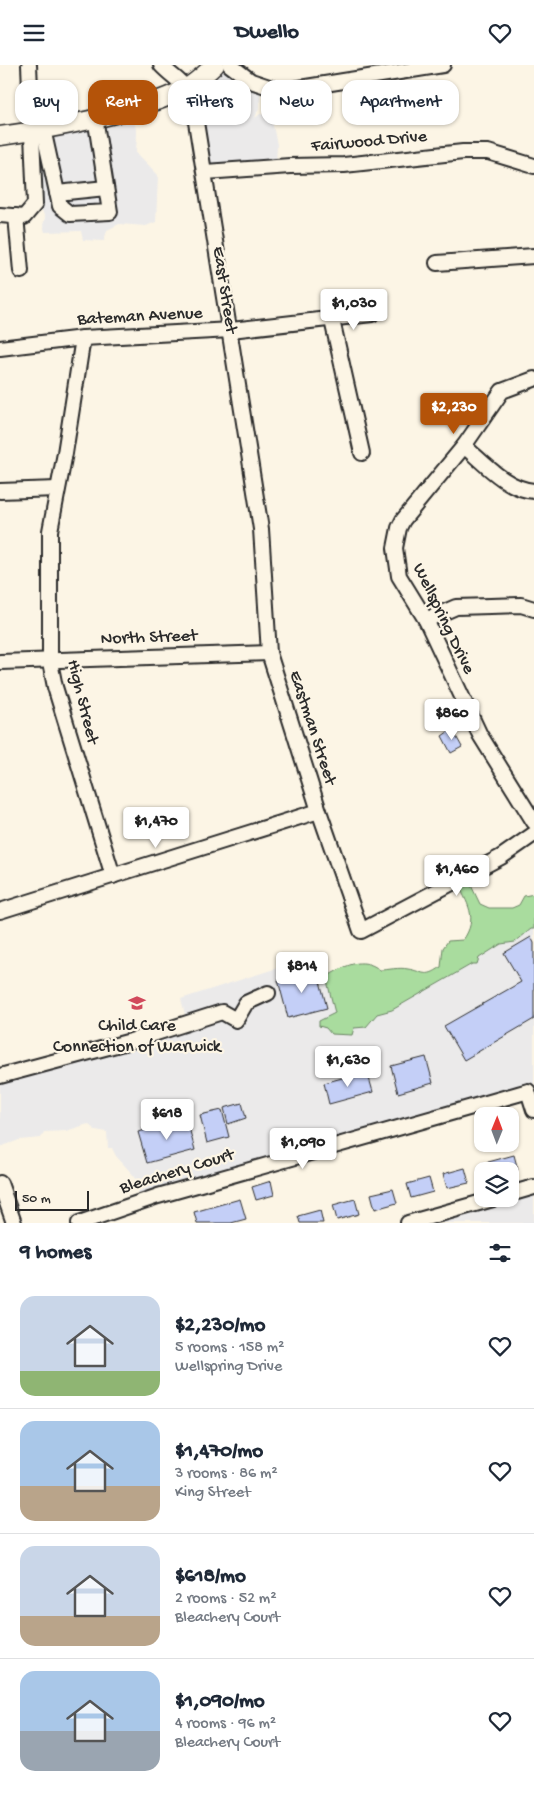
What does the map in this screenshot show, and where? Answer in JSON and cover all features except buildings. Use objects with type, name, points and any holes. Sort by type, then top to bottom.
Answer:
[{"type":"main road","points":[[197,80],[215,65]]},
{"type":"main road","points":[[0,136],[88,119]]},
{"type":"street","points":[[0,215],[24,217],[35,204],[37,130],[28,65]]},
{"type":"street","points":[[161,65],[175,80]]},
{"type":"street","points":[[230,65],[251,81],[281,91],[443,65]]},
{"type":"street","points":[[37,130],[60,205],[70,214],[110,212],[96,125]]},
{"type":"street","name":"East Street","points":[[197,125],[261,529]]},
{"type":"street","name":"Fairwood Drive","points":[[205,172],[290,166],[344,165],[463,152],[488,152],[534,166]]},
{"type":"street","points":[[57,193],[106,188]]},
{"type":"street","points":[[16,216],[21,271]]},
{"type":"street","points":[[437,263],[534,256]]},
{"type":"street","name":"Bateman Avenue","points":[[0,348],[83,338],[230,330],[372,314]]},
{"type":"street","points":[[332,320],[362,453]]},
{"type":"street","name":"High Street","points":[[83,338],[65,453],[50,531],[50,662],[55,687],[113,876]]},
{"type":"street","name":"Wellspring Drive","points":[[534,379],[502,391],[464,446],[403,519],[396,537],[395,562],[399,575],[426,620],[480,735],[534,822]]},
{"type":"street","points":[[464,446],[512,486],[522,490],[534,491]]},
{"type":"street","points":[[0,491],[57,489]]},
{"type":"street","name":"Eastman Street","points":[[261,529],[269,653],[319,811],[362,931],[501,857],[534,834]]},
{"type":"street","points":[[426,620],[456,607],[521,605],[534,609]]},
{"type":"street","name":"North Street","points":[[0,662],[50,662],[269,653]]},
{"type":"street","points":[[0,911],[319,811]]},
{"type":"street","points":[[0,1076],[131,1041],[222,1012],[236,1020],[246,1003],[268,993]]},
{"type":"street","name":"Bleachery Court","points":[[79,1223],[158,1196],[518,1093],[528,1091],[534,1110]]},
{"type":"street","points":[[0,1183],[4,1210],[14,1223]]},
{"type":"street","points":[[519,1191],[534,1187]]},
{"type":"street","points":[[408,1223],[474,1204]]},
{"type":"shaded area","points":[[214,65],[232,65],[249,80],[196,80]]},
{"type":"shaded area","points":[[251,81],[261,90],[259,108],[255,118],[261,114],[261,125],[273,125],[277,145],[276,166],[210,171],[201,125],[251,125]]},
{"type":"shaded area","points":[[88,119],[88,125],[135,125],[137,133],[136,152],[158,175],[156,222],[146,226],[119,224],[107,230],[104,241],[83,240],[81,231],[45,232],[43,225],[45,218],[40,205],[34,130],[58,125],[78,125],[78,121]]},
{"type":"shaded area","points":[[531,928],[534,929],[534,1108],[528,1095],[483,1107],[474,1107],[474,1109],[140,1198],[135,1177],[116,1156],[112,1148],[108,1148],[107,1132],[95,1130],[88,1124],[66,1131],[44,1132],[41,1138],[19,1140],[0,1147],[0,1075],[187,1022],[181,999],[305,959],[317,960],[326,977],[336,1013],[319,1021],[354,1028],[366,1027],[377,1014],[392,1010],[472,964],[477,964],[479,958],[501,944],[515,942]]},
{"type":"shaded area","points":[[534,1187],[534,1223],[407,1223],[474,1204],[474,1207],[519,1207],[519,1194]]},
{"type":"green space","points":[[467,877],[480,904],[489,908],[512,908],[519,905],[524,896],[534,894],[534,929],[531,929],[515,942],[501,944],[479,958],[477,964],[472,964],[392,1010],[377,1014],[366,1027],[354,1028],[352,1035],[331,1034],[326,1028],[319,1026],[319,1021],[335,1013],[326,977],[346,966],[366,963],[380,970],[405,968],[424,973],[431,973],[441,967],[443,948],[448,941],[463,940],[468,932],[471,918],[470,911],[457,882]]},
{"type":"place","name":"Child Care Connection of Warwick","points":[[137,1003]]}]
